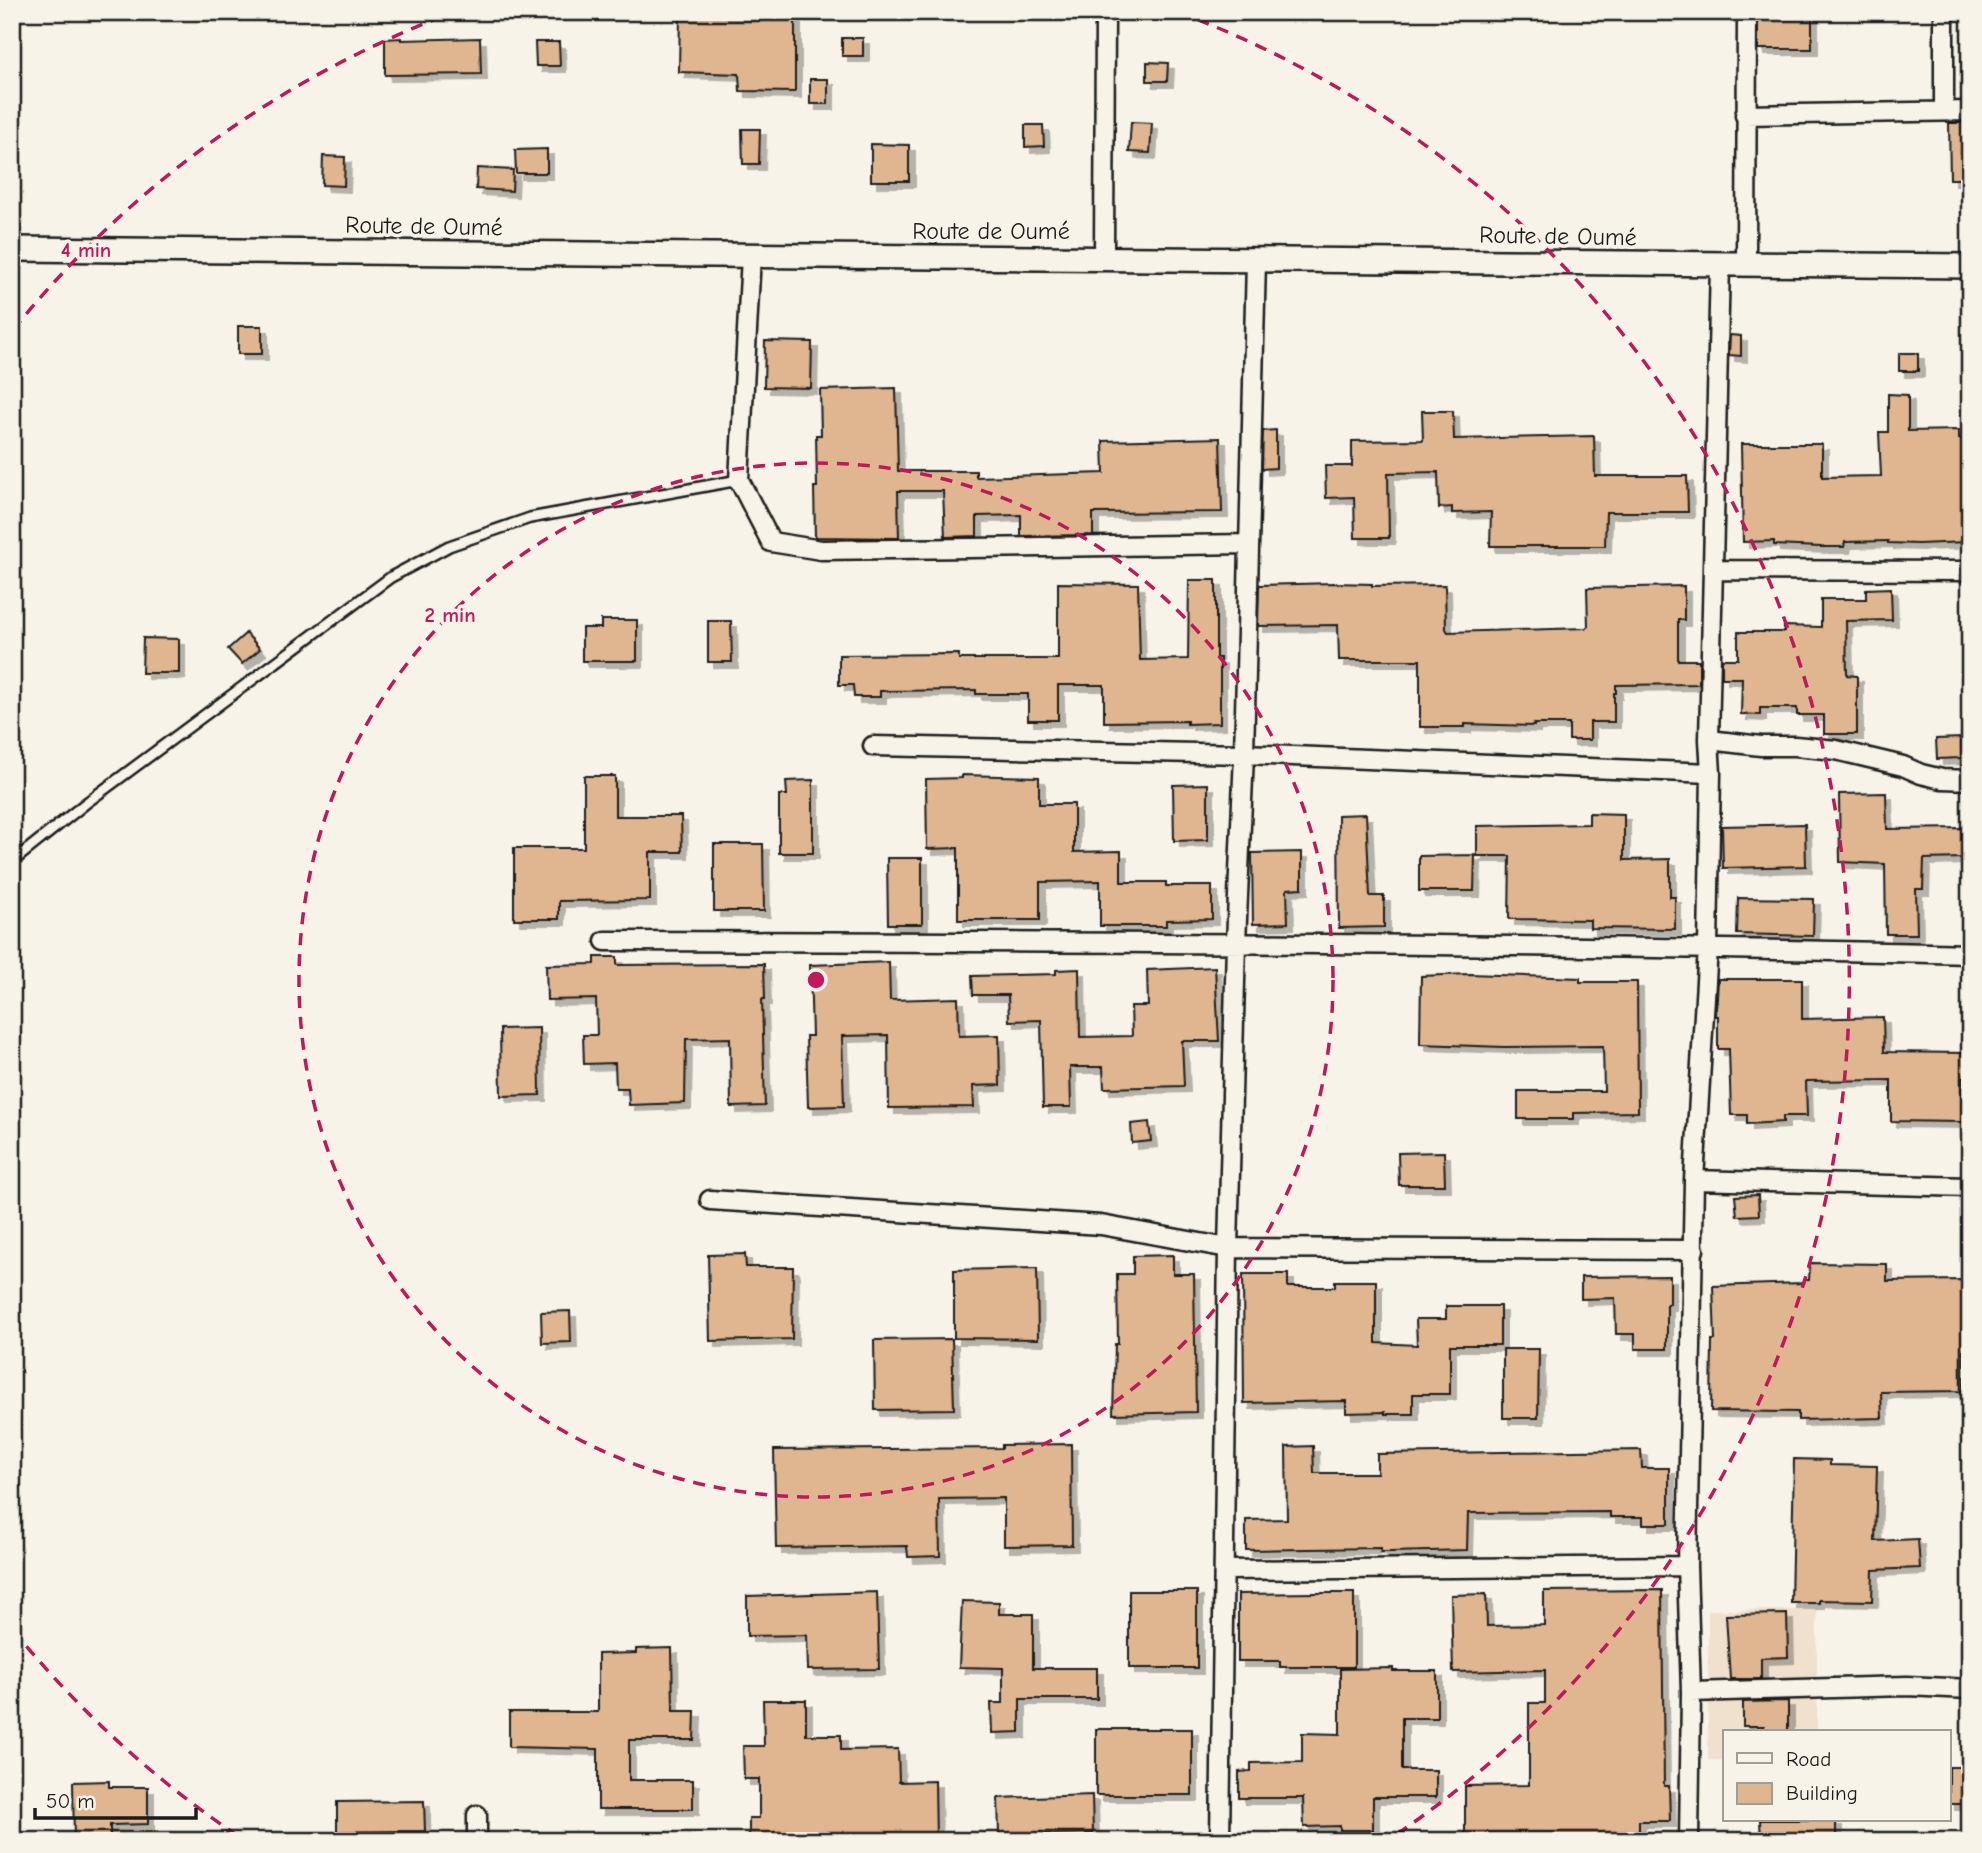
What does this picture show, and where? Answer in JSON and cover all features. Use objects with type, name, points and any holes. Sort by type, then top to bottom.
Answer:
[{"type":"street","points":[[1104,258],[1105,12]]},
{"type":"street","points":[[1746,264],[1747,12]]},
{"type":"street","points":[[1944,12],[1944,111]]},
{"type":"street","points":[[1745,115],[1970,111]]},
{"type":"street","name":"Route de Oumé","points":[[12,249],[1970,266]]},
{"type":"street","points":[[751,256],[739,480],[771,542],[821,550],[1249,544]]},
{"type":"street","points":[[1220,1841],[1228,1248],[1256,260]]},
{"type":"street","points":[[1689,1841],[1691,1692],[1687,1566],[1694,1180],[1708,948],[1711,773],[1709,740],[1720,264]]},
{"type":"street","points":[[1714,570],[1970,571]]},
{"type":"street","points":[[1709,740],[1836,750],[1903,766],[1942,779],[1970,780]]},
{"type":"street","points":[[873,746],[1244,754],[1711,773]]},
{"type":"street","points":[[605,941],[1236,943],[1970,954]]},
{"type":"street","points":[[1694,1180],[1970,1187]]},
{"type":"street","points":[[709,1200],[1101,1225],[1228,1248],[1694,1250]]},
{"type":"street","points":[[1224,1570],[1687,1566]]},
{"type":"street","points":[[1691,1692],[1907,1686],[1970,1689]]},
{"type":"street","points":[[477,1815],[477,1841]]},
{"type":"lane","points":[[12,862],[86,803],[391,577],[449,546],[530,518],[739,480]]},
{"type":"shaded area","points":[[1708,1610],[1817,1610],[1817,1730],[1723,1730],[1723,1760],[1708,1760]]},
{"type":"building","points":[[680,12],[795,12],[795,92],[740,91],[739,74],[679,72]]},
{"type":"building","points":[[1758,12],[1812,12],[1812,49],[1758,49]]},
{"type":"building","points":[[480,38],[481,74],[385,75],[385,39]]},
{"type":"building","points":[[842,38],[863,38],[863,56],[842,56]]},
{"type":"building","points":[[535,42],[559,42],[560,66],[536,66]]},
{"type":"building","points":[[1147,62],[1168,63],[1167,81],[1147,81]]},
{"type":"building","points":[[810,79],[828,79],[828,104],[810,104]]},
{"type":"building","points":[[1131,122],[1152,123],[1150,153],[1129,152]]},
{"type":"building","points":[[1949,123],[1970,123],[1970,145],[1965,145],[1963,179],[1950,179]]},
{"type":"building","points":[[1025,125],[1043,125],[1044,146],[1025,147]]},
{"type":"building","points":[[742,129],[760,129],[759,164],[743,164]]},
{"type":"building","points":[[871,144],[909,145],[909,181],[871,181]]},
{"type":"building","points":[[547,149],[547,173],[516,173],[515,150]]},
{"type":"building","points":[[323,156],[345,157],[344,186],[322,185]]},
{"type":"building","points":[[477,168],[513,170],[512,191],[476,189]]},
{"type":"building","points":[[238,326],[262,326],[262,354],[238,354]]},
{"type":"building","points":[[1730,335],[1741,336],[1741,356],[1729,355]]},
{"type":"building","points":[[765,341],[812,342],[811,388],[764,387]]},
{"type":"building","points":[[1899,353],[1918,353],[1918,371],[1899,371]]},
{"type":"building","points":[[896,388],[898,471],[976,471],[976,477],[1104,473],[1103,441],[1220,438],[1222,512],[1093,513],[1093,535],[1021,536],[1021,515],[977,516],[977,536],[945,537],[943,491],[898,491],[899,538],[815,537],[814,487],[817,487],[816,435],[821,435],[820,390]]},
{"type":"building","points":[[1888,394],[1908,395],[1908,431],[1959,430],[1959,439],[1970,439],[1970,527],[1966,527],[1967,542],[1845,542],[1844,547],[1821,547],[1774,545],[1774,541],[1743,542],[1741,444],[1822,444],[1822,477],[1881,476],[1879,432],[1888,432]]},
{"type":"building","points":[[1422,411],[1453,411],[1454,439],[1594,436],[1595,476],[1687,476],[1688,512],[1606,512],[1605,546],[1490,546],[1491,512],[1452,513],[1452,507],[1439,508],[1438,472],[1388,473],[1389,538],[1355,538],[1354,497],[1326,498],[1325,466],[1352,466],[1352,441],[1423,440]]},
{"type":"building","points":[[1276,430],[1276,468],[1262,469],[1263,431]]},
{"type":"building","points":[[1189,580],[1216,580],[1216,658],[1220,658],[1220,723],[1104,722],[1104,685],[1058,685],[1058,720],[1028,720],[1028,694],[976,694],[976,690],[880,691],[880,697],[854,697],[853,685],[839,685],[839,655],[959,654],[959,659],[1058,659],[1058,583],[1138,584],[1140,660],[1188,659]]},
{"type":"building","points":[[1334,583],[1372,586],[1445,585],[1448,632],[1586,628],[1587,588],[1684,586],[1684,620],[1678,620],[1678,660],[1699,660],[1699,684],[1616,685],[1614,722],[1590,722],[1590,740],[1569,740],[1569,724],[1420,727],[1420,660],[1339,660],[1338,625],[1258,626],[1259,585]]},
{"type":"building","points":[[1891,588],[1892,620],[1846,621],[1847,675],[1857,676],[1857,734],[1824,734],[1824,715],[1797,715],[1797,708],[1760,708],[1760,715],[1741,714],[1742,678],[1722,678],[1722,659],[1738,659],[1738,632],[1784,632],[1784,626],[1821,627],[1821,599],[1866,599],[1866,589]]},
{"type":"building","points":[[601,620],[637,620],[637,661],[582,661],[582,628],[601,628]]},
{"type":"building","points":[[708,621],[731,621],[732,662],[708,662]]},
{"type":"building","points":[[246,633],[260,649],[242,664],[228,649]]},
{"type":"building","points":[[143,638],[179,639],[179,673],[142,673]]},
{"type":"building","points":[[1961,738],[1962,758],[1937,759],[1936,739]]},
{"type":"building","points":[[962,775],[1039,777],[1039,804],[1074,804],[1074,852],[1121,851],[1121,882],[1212,886],[1212,919],[1166,920],[1166,926],[1100,926],[1100,881],[1040,882],[1040,920],[958,920],[958,848],[927,849],[926,779],[962,778]]},
{"type":"building","points":[[584,776],[615,776],[615,816],[681,816],[682,852],[650,852],[650,900],[559,901],[559,919],[514,919],[514,848],[584,848]]},
{"type":"building","points":[[813,780],[813,853],[779,853],[779,795],[787,795],[786,781]]},
{"type":"building","points":[[1208,784],[1208,840],[1174,841],[1173,785]]},
{"type":"building","points":[[1886,793],[1887,829],[1964,828],[1965,858],[1924,859],[1923,889],[1916,889],[1917,934],[1886,934],[1885,864],[1840,862],[1839,794]]},
{"type":"building","points":[[1589,813],[1624,814],[1624,860],[1670,859],[1670,897],[1675,897],[1675,929],[1590,928],[1590,920],[1509,919],[1510,856],[1477,856],[1477,826],[1589,824]]},
{"type":"building","points":[[1366,814],[1370,896],[1384,896],[1384,927],[1339,928],[1338,815]]},
{"type":"building","points":[[1805,824],[1806,866],[1723,868],[1722,826]]},
{"type":"building","points":[[714,844],[763,844],[764,911],[714,911]]},
{"type":"building","points":[[1302,852],[1302,888],[1287,889],[1288,923],[1253,924],[1252,853]]},
{"type":"building","points":[[1475,855],[1474,891],[1419,891],[1419,856]]},
{"type":"building","points":[[887,858],[922,858],[922,924],[888,924]]},
{"type":"building","points":[[1738,898],[1814,899],[1813,936],[1737,934]]},
{"type":"building","points":[[595,957],[617,957],[617,965],[764,964],[765,999],[762,999],[765,1106],[731,1107],[730,1038],[686,1039],[685,1103],[629,1105],[628,1088],[616,1088],[615,1063],[584,1064],[583,1035],[597,1035],[596,999],[547,1000],[546,965],[595,964]]},
{"type":"building","points":[[889,962],[890,1000],[958,998],[959,1036],[999,1035],[1000,1085],[973,1086],[974,1107],[889,1108],[888,1035],[842,1036],[844,1106],[808,1107],[806,1036],[812,1036],[810,965]]},
{"type":"building","points":[[1215,967],[1219,1041],[1182,1041],[1184,1086],[1104,1088],[1103,1067],[1070,1067],[1071,1107],[1043,1107],[1041,1020],[1009,1021],[1008,995],[973,995],[972,976],[1056,974],[1056,970],[1079,969],[1080,1037],[1132,1036],[1131,1006],[1148,1006],[1147,970]]},
{"type":"building","points":[[1469,974],[1580,978],[1580,982],[1637,982],[1638,1112],[1573,1113],[1573,1119],[1518,1119],[1518,1091],[1604,1091],[1603,1046],[1420,1044],[1421,976]]},
{"type":"building","points":[[1718,979],[1802,979],[1802,1019],[1883,1017],[1884,1052],[1966,1053],[1967,1077],[1962,1077],[1963,1122],[1891,1121],[1891,1080],[1806,1081],[1807,1116],[1783,1116],[1783,1122],[1747,1124],[1747,1115],[1731,1115],[1729,1049],[1718,1049]]},
{"type":"building","points":[[539,1028],[540,1095],[501,1096],[500,1029]]},
{"type":"building","points":[[1149,1122],[1151,1141],[1132,1143],[1131,1124]]},
{"type":"building","points":[[1444,1152],[1445,1185],[1399,1185],[1398,1153]]},
{"type":"building","points":[[1758,1195],[1759,1215],[1737,1216],[1735,1196]]},
{"type":"building","points":[[745,1254],[746,1267],[793,1267],[792,1339],[710,1341],[708,1255]]},
{"type":"building","points":[[1173,1255],[1173,1274],[1194,1274],[1196,1412],[1113,1414],[1115,1344],[1118,1344],[1117,1274],[1133,1274],[1133,1256]]},
{"type":"building","points":[[1810,1263],[1887,1264],[1887,1281],[1963,1280],[1963,1305],[1970,1305],[1970,1350],[1963,1350],[1963,1391],[1881,1392],[1882,1418],[1798,1420],[1798,1412],[1711,1411],[1712,1340],[1715,1340],[1713,1286],[1804,1283],[1804,1280],[1809,1280]]},
{"type":"building","points":[[1037,1268],[1038,1339],[954,1338],[954,1270]]},
{"type":"building","points":[[1243,1274],[1288,1274],[1288,1287],[1335,1287],[1335,1281],[1376,1281],[1376,1343],[1417,1345],[1416,1319],[1446,1319],[1446,1306],[1500,1306],[1500,1345],[1450,1345],[1450,1394],[1413,1394],[1413,1414],[1346,1413],[1346,1401],[1244,1403]]},
{"type":"building","points":[[1670,1276],[1667,1349],[1635,1349],[1635,1334],[1616,1334],[1615,1298],[1581,1299],[1581,1277]]},
{"type":"building","points":[[570,1311],[571,1342],[542,1343],[541,1312]]},
{"type":"building","points":[[952,1339],[954,1409],[875,1410],[874,1340]]},
{"type":"building","points":[[1503,1349],[1539,1349],[1538,1418],[1503,1418]]},
{"type":"building","points":[[1071,1444],[1072,1545],[1004,1546],[1004,1498],[939,1499],[940,1556],[908,1557],[907,1546],[776,1548],[774,1450],[1002,1448],[1002,1445]]},
{"type":"building","points":[[1313,1446],[1314,1473],[1377,1473],[1377,1454],[1641,1450],[1642,1468],[1669,1468],[1669,1524],[1643,1524],[1643,1517],[1610,1517],[1610,1512],[1468,1513],[1467,1550],[1246,1550],[1246,1520],[1287,1519],[1286,1447]]},
{"type":"building","points":[[1794,1459],[1830,1460],[1830,1465],[1877,1466],[1875,1541],[1918,1539],[1920,1568],[1873,1570],[1872,1601],[1819,1600],[1819,1603],[1791,1603]]},
{"type":"building","points":[[1662,1590],[1664,1786],[1669,1786],[1670,1821],[1639,1821],[1639,1841],[1465,1841],[1465,1786],[1529,1785],[1529,1703],[1545,1703],[1545,1670],[1453,1672],[1451,1595],[1486,1594],[1487,1626],[1544,1625],[1544,1591]]},
{"type":"building","points":[[1129,1591],[1197,1591],[1197,1668],[1129,1668]]},
{"type":"building","points":[[877,1592],[879,1669],[808,1670],[807,1635],[747,1636],[747,1596]]},
{"type":"building","points":[[1354,1593],[1354,1667],[1280,1667],[1280,1661],[1238,1661],[1238,1594]]},
{"type":"building","points":[[962,1601],[999,1602],[999,1614],[1033,1614],[1033,1668],[1097,1668],[1097,1699],[1020,1699],[1020,1732],[992,1733],[991,1703],[1003,1703],[1003,1668],[959,1667]]},
{"type":"building","points":[[1787,1614],[1788,1657],[1761,1658],[1761,1679],[1730,1679],[1726,1615]]},
{"type":"building","points":[[672,1648],[673,1711],[695,1711],[694,1740],[629,1740],[629,1780],[693,1780],[693,1809],[598,1809],[598,1749],[509,1747],[509,1712],[598,1712],[598,1654]]},
{"type":"building","points":[[1393,1668],[1393,1671],[1437,1671],[1437,1718],[1402,1718],[1402,1770],[1436,1770],[1436,1797],[1373,1797],[1373,1830],[1340,1830],[1340,1826],[1304,1827],[1303,1798],[1239,1798],[1239,1772],[1251,1771],[1251,1763],[1302,1762],[1302,1733],[1340,1734],[1340,1669]]},
{"type":"building","points":[[763,1700],[806,1700],[806,1735],[841,1735],[841,1750],[898,1749],[899,1782],[935,1781],[936,1841],[749,1841],[749,1818],[759,1818],[759,1779],[744,1779],[743,1746],[764,1746]]},
{"type":"building","points":[[1788,1701],[1788,1730],[1764,1730],[1764,1726],[1743,1726],[1743,1702]]},
{"type":"building","points":[[1096,1729],[1192,1729],[1192,1795],[1096,1795]]},
{"type":"building","points":[[1951,1767],[1970,1767],[1970,1804],[1951,1804]]},
{"type":"building","points":[[109,1781],[109,1787],[148,1787],[148,1824],[110,1825],[110,1841],[74,1841],[73,1782]]},
{"type":"building","points":[[1092,1795],[1093,1833],[999,1835],[998,1798]]},
{"type":"building","points":[[424,1801],[425,1831],[337,1832],[337,1802]]},
{"type":"building","points":[[1760,1822],[1836,1822],[1836,1841],[1761,1841]]}]
